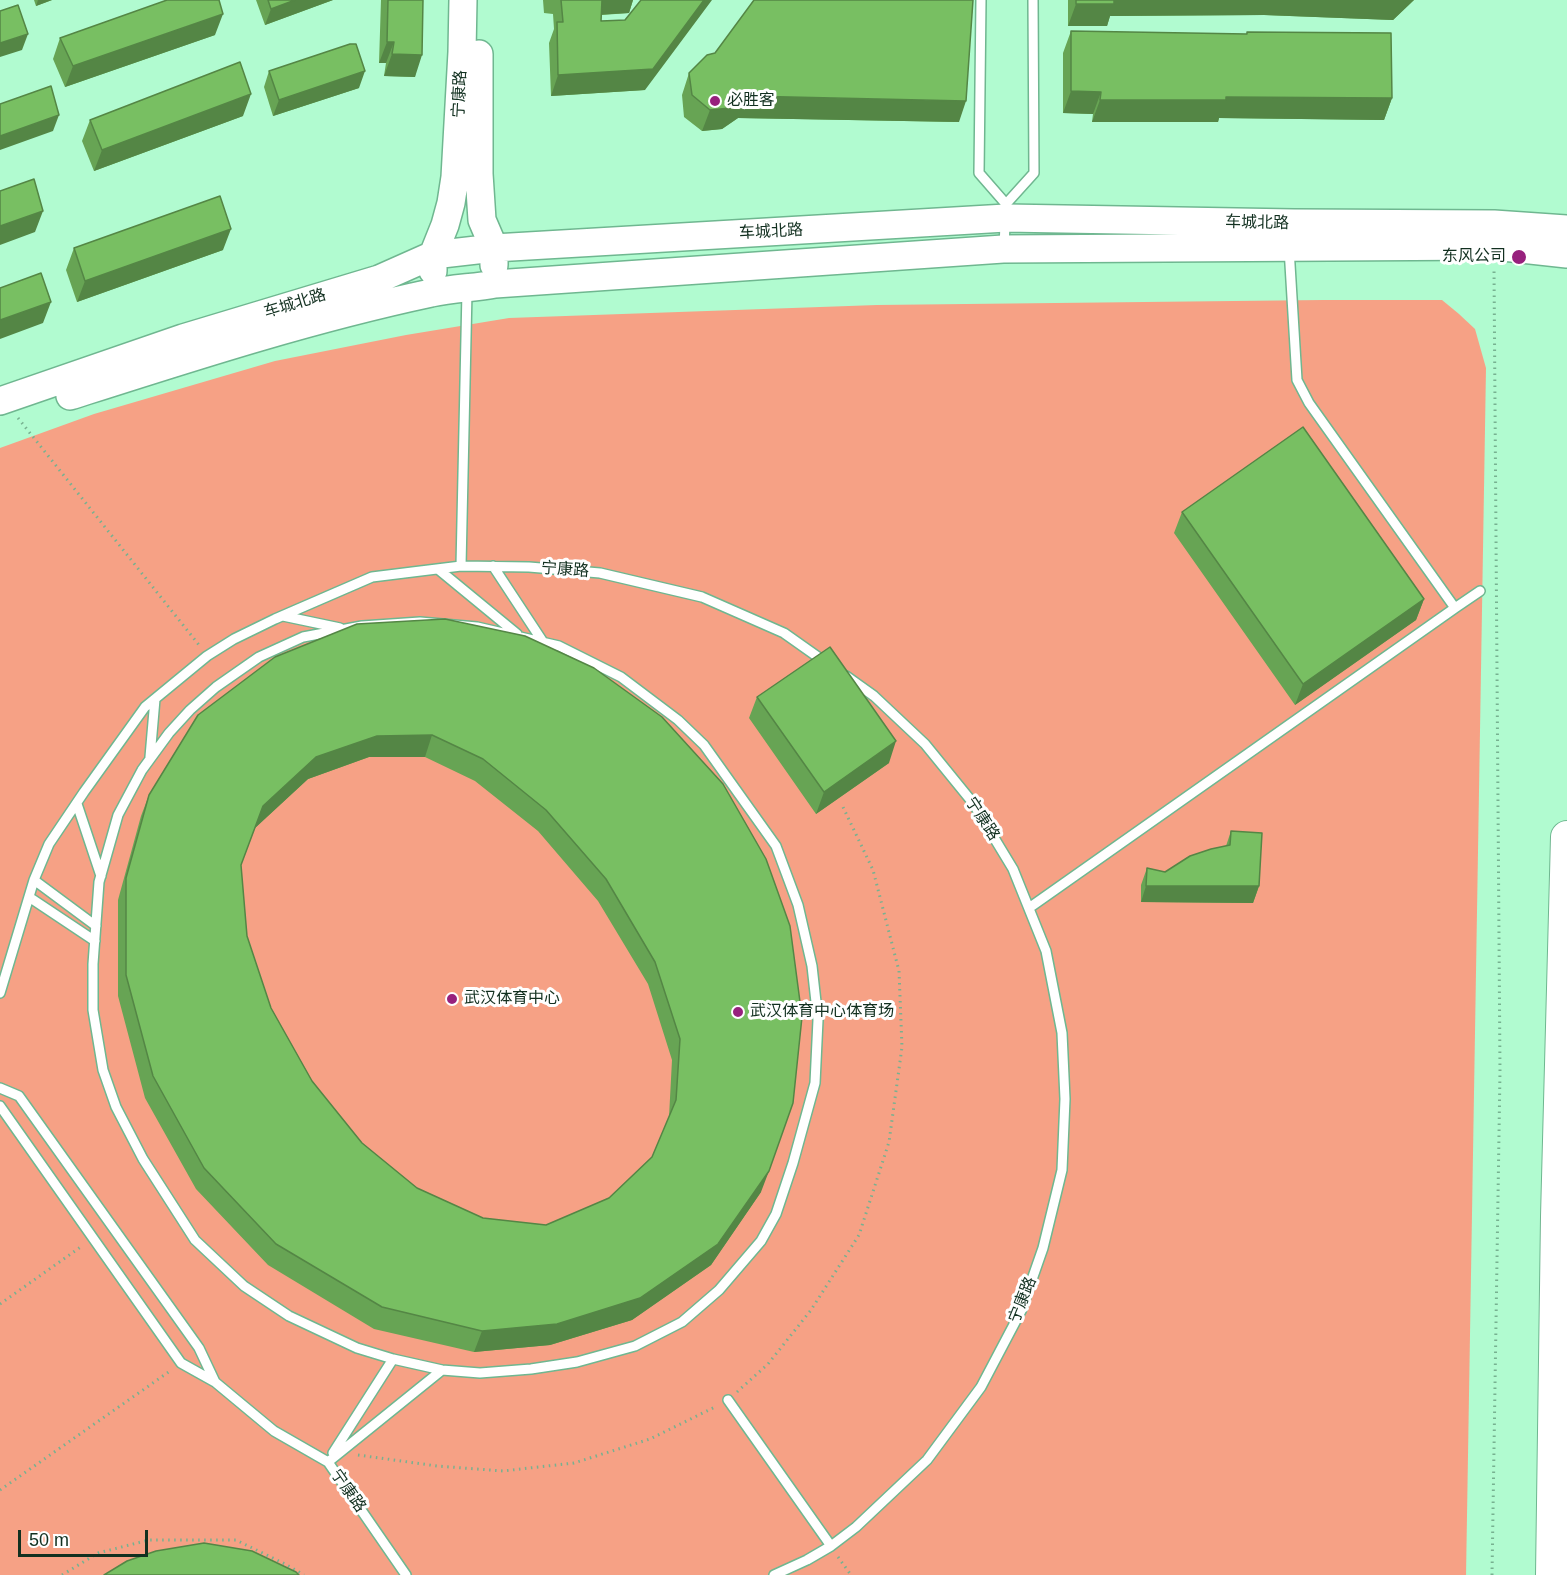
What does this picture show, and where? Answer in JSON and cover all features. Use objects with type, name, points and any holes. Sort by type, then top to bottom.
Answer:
[{"type":"main road","name":"宁康路","points":[[434,292],[433,255],[445,225],[455,177],[463,0]]},
{"type":"main road","points":[[480,0],[479,174],[482,220],[494,248],[495,285]]},
{"type":"main road","name":"车城北路","points":[[5,411],[183,338],[379,279],[433,255],[494,248],[1006,211],[1294,223],[1494,224],[1567,229]]},
{"type":"main road","name":"车城北路","points":[[5,411],[331,317],[434,292],[495,285],[1003,249],[1494,246],[1567,254]]},
{"type":"main road","points":[[1552,1575],[1557,1217],[1567,837]]},
{"type":"lane","points":[[981,0],[979,173],[1006,211]]},
{"type":"lane","points":[[1003,249],[1006,211],[1034,173],[1033,0]]},
{"type":"lane","points":[[1289,248],[1297,380],[1309,403],[1455,608]]},
{"type":"lane","points":[[461,566],[467,289]]},
{"type":"lane","name":"宁康路","points":[[0,993],[34,880],[49,844],[145,707],[207,656],[234,639],[372,577],[461,566],[600,573],[702,597],[784,633],[829,664]]},
{"type":"lane","points":[[493,566],[543,642]]},
{"type":"lane","points":[[438,569],[520,637]]},
{"type":"lane","points":[[1029,908],[1480,591]]},
{"type":"lane","points":[[282,616],[345,629]]},
{"type":"lane","points":[[420,622],[477,627],[543,642],[559,646],[621,677],[678,720],[704,745],[776,846],[798,905],[812,966],[818,1020],[815,1083],[776,1214],[761,1241],[719,1290],[682,1322],[635,1346],[577,1362],[480,1373],[442,1370],[357,1348],[289,1316],[244,1286],[195,1240],[143,1159],[116,1107],[103,1070],[93,1010],[93,964],[99,882],[118,815],[141,770],[190,710],[216,687],[259,657],[303,637],[362,626],[420,622]]},
{"type":"lane","name":"宁康路","points":[[774,1575],[831,1546],[856,1527],[927,1460],[981,1387],[1022,1311],[1043,1248],[1062,1170],[1065,1099],[1062,1033],[1046,951],[1013,869],[973,803],[925,744],[874,696],[838,671]]},
{"type":"lane","points":[[150,758],[155,699]]},
{"type":"lane","points":[[77,804],[101,876]]},
{"type":"lane","points":[[34,880],[96,926]]},
{"type":"lane","points":[[29,897],[95,941]]},
{"type":"lane","points":[[0,1088],[19,1096],[199,1348],[215,1382]]},
{"type":"lane","points":[[0,1106],[181,1363],[215,1382]]},
{"type":"lane","points":[[328,1462],[393,1359]]},
{"type":"lane","points":[[328,1462],[442,1370]]},
{"type":"lane","name":"宁康路","points":[[215,1382],[274,1431],[328,1462],[406,1575]]},
{"type":"lane","points":[[728,1400],[831,1546]]},
{"type":"lane","points":[[785,1575],[807,1560]]},
{"type":"path","points":[[1492,1575],[1500,1071],[1494,246]]},
{"type":"path","points":[[5,411],[207,656]]},
{"type":"path","points":[[340,1452],[503,1472],[574,1463],[650,1439],[728,1400],[768,1364],[812,1310],[859,1235],[890,1142],[902,1047],[899,971],[873,870],[842,805]]},
{"type":"path","points":[[0,1304],[93,1238]]},
{"type":"path","points":[[0,1490],[181,1363]]},
{"type":"path","points":[[62,1575],[98,1553],[149,1540],[236,1540],[304,1575]]},
{"type":"path","points":[[831,1546],[851,1575]]},
{"type":"shaded area","name":"武汉体育中心体育场","points":[[1442,300],[1475,329],[1486,368],[1466,1575],[0,1575],[0,448],[94,414],[275,361],[406,335],[509,318],[877,305]]},
{"type":"building","points":[[167,0],[219,0],[223,14],[73,66],[60,38]]},
{"type":"building","points":[[268,0],[295,0],[271,9]]},
{"type":"building","points":[[388,0],[423,0],[422,55],[392,54],[394,42],[387,42]]},
{"type":"building","points":[[561,0],[602,0],[601,21],[625,20],[641,0],[704,0],[653,69],[558,75],[557,22],[563,22]]},
{"type":"building","points":[[754,0],[973,0],[966,101],[746,96],[730,108],[710,110],[692,95],[689,73],[707,55],[715,53]]},
{"type":"building","points":[[1076,0],[1114,0],[1114,4],[1076,4]]},
{"type":"building","points":[[18,5],[28,34],[0,43],[0,11]]},
{"type":"building","points":[[1071,31],[1247,34],[1247,32],[1391,33],[1392,98],[1226,97],[1226,100],[1100,100],[1101,92],[1071,91]]},
{"type":"building","points":[[356,44],[365,71],[279,100],[269,71]]},
{"type":"building","points":[[240,62],[251,94],[102,150],[90,120]]},
{"type":"building","points":[[51,86],[59,115],[0,136],[0,104]]},
{"type":"building","points":[[34,179],[43,211],[0,226],[0,191]]},
{"type":"building","points":[[220,196],[231,229],[85,281],[74,248]]},
{"type":"building","points":[[41,273],[51,302],[0,320],[0,288]]},
{"type":"building","points":[[1303,427],[1424,599],[1303,684],[1182,512]]},
{"type":"building","points":[[445,619],[525,636],[594,668],[662,717],[723,784],[766,859],[790,926],[802,1017],[793,1103],[769,1171],[718,1244],[640,1298],[557,1324],[482,1331],[382,1307],[276,1244],[204,1168],[153,1076],[126,975],[126,878],[149,795],[198,715],[275,657],[357,624]],"holes":[[[432,735],[483,759],[546,810],[606,879],[655,962],[680,1039],[676,1100],[652,1157],[609,1198],[546,1225],[483,1218],[417,1188],[362,1143],[312,1081],[271,1008],[247,936],[241,865],[263,806],[316,757],[377,736]]]},
{"type":"building","points":[[830,647],[896,741],[824,792],[757,697]]},
{"type":"building","points":[[1231,831],[1262,833],[1259,886],[1146,886],[1147,868],[1165,872],[1190,856],[1230,845]]},
{"type":"building","points":[[204,1543],[252,1551],[299,1575],[104,1575],[127,1561],[156,1551]]},
{"type":"place","name":"必胜客","points":[[715,101]]},
{"type":"place","name":"东风公司","points":[[1519,257]]},
{"type":"place","name":"武汉体育中心","points":[[452,999]]},
{"type":"place","name":"武汉体育中心体育场","points":[[738,1012]]}]
